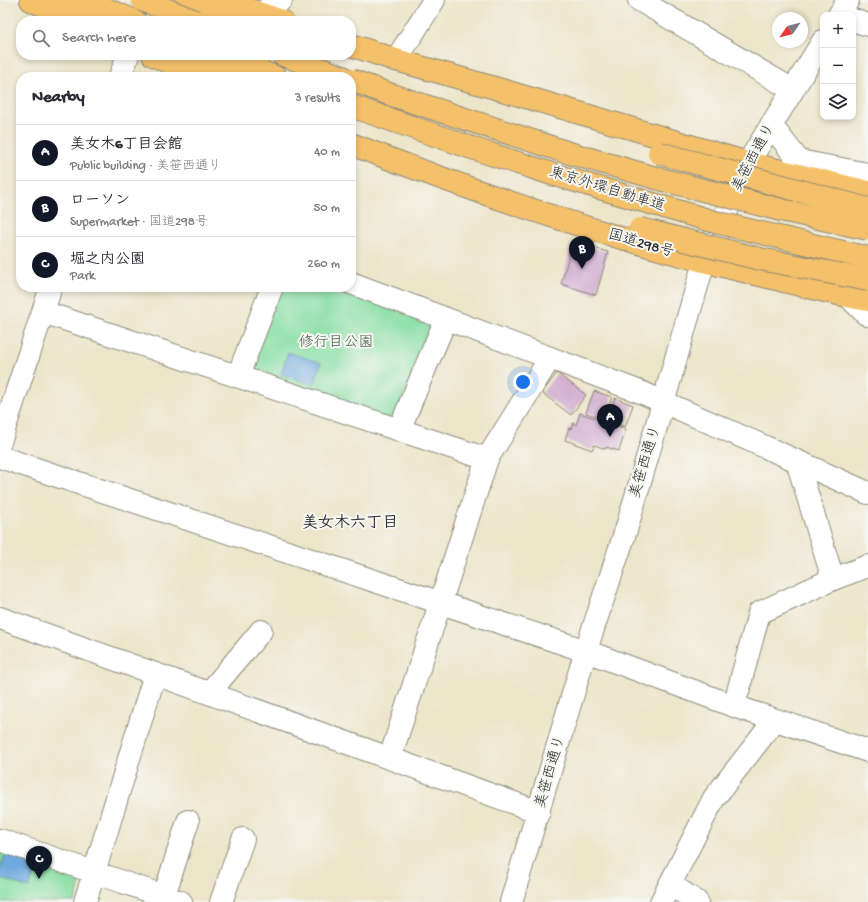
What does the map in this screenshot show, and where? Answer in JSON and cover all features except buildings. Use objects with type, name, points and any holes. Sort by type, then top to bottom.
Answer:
[{"type":"highway","points":[[31,0],[67,16]]},
{"type":"highway","points":[[62,0],[100,16]]},
{"type":"highway","points":[[84,0],[123,16]]},
{"type":"highway","points":[[142,0],[182,16]]},
{"type":"highway","points":[[186,0],[247,16]]},
{"type":"highway","points":[[220,0],[249,16]]},
{"type":"highway","points":[[356,47],[396,60],[748,163],[868,192]]},
{"type":"highway","points":[[356,59],[487,101],[659,153],[868,209]]},
{"type":"highway","points":[[164,60],[189,72]]},
{"type":"highway","points":[[202,60],[227,72]]},
{"type":"highway","points":[[232,60],[262,72]]},
{"type":"highway","points":[[297,60],[329,72]]},
{"type":"highway","name":"東京外環自動車道","points":[[356,82],[566,152],[656,178],[781,210],[868,230]]},
{"type":"highway","name":"東京外環自動車道","points":[[356,108],[479,150],[640,200],[715,222],[868,258]]},
{"type":"highway","points":[[356,130],[434,161],[536,197],[640,229],[760,259],[868,280]]},
{"type":"highway","name":"国道298号","points":[[356,146],[506,201],[603,233],[704,262],[858,298]]},
{"type":"street","points":[[144,16],[150,0]]},
{"type":"street","points":[[253,16],[281,0]]},
{"type":"street","points":[[396,60],[434,0]]},
{"type":"street","points":[[639,0],[793,90]]},
{"type":"street","points":[[841,12],[848,0]]},
{"type":"street","points":[[856,21],[868,25]]},
{"type":"street","name":"美笹西通り","points":[[512,902],[586,651],[627,527],[704,262],[748,163],[820,46]]},
{"type":"street","points":[[771,125],[798,160],[868,174]]},
{"type":"street","points":[[356,285],[664,402],[868,493]]},
{"type":"street","points":[[0,442],[49,292]]},
{"type":"street","points":[[238,376],[270,292]]},
{"type":"street","points":[[858,298],[868,315]]},
{"type":"street","points":[[43,312],[487,459]]},
{"type":"street","points":[[399,430],[446,319]]},
{"type":"street","points":[[390,758],[487,459],[550,358]]},
{"type":"street","points":[[0,457],[586,651],[734,706],[868,752]]},
{"type":"street","points":[[797,461],[833,579]]},
{"type":"street","points":[[734,706],[759,613],[833,579],[868,566]]},
{"type":"street","points":[[0,618],[539,812]]},
{"type":"street","points":[[209,693],[262,631]]},
{"type":"street","points":[[85,902],[155,674]]},
{"type":"street","points":[[697,902],[665,893],[714,798],[776,720]]},
{"type":"street","points":[[0,840],[172,899],[188,821]]},
{"type":"street","points":[[221,902],[243,839]]},
{"type":"green space","name":"修行目公園","points":[[356,291],[434,322],[393,421],[256,375],[251,367],[279,292],[356,292]]},
{"type":"green space","points":[[0,849],[76,875],[80,883],[75,902],[0,902]]},
{"type":"water","points":[[288,352],[321,363],[314,385],[281,374]]},
{"type":"water","points":[[6,853],[37,865],[29,888],[0,878],[0,870]]},
{"type":"place","name":"ローソン","points":[[582,269]]},
{"type":"place","name":"美女木6丁目会館","points":[[610,437]]},
{"type":"place","name":"堀之内公園","points":[[39,879]]},
{"type":"district","name":"美女木六丁目","points":[[350,524]]}]
